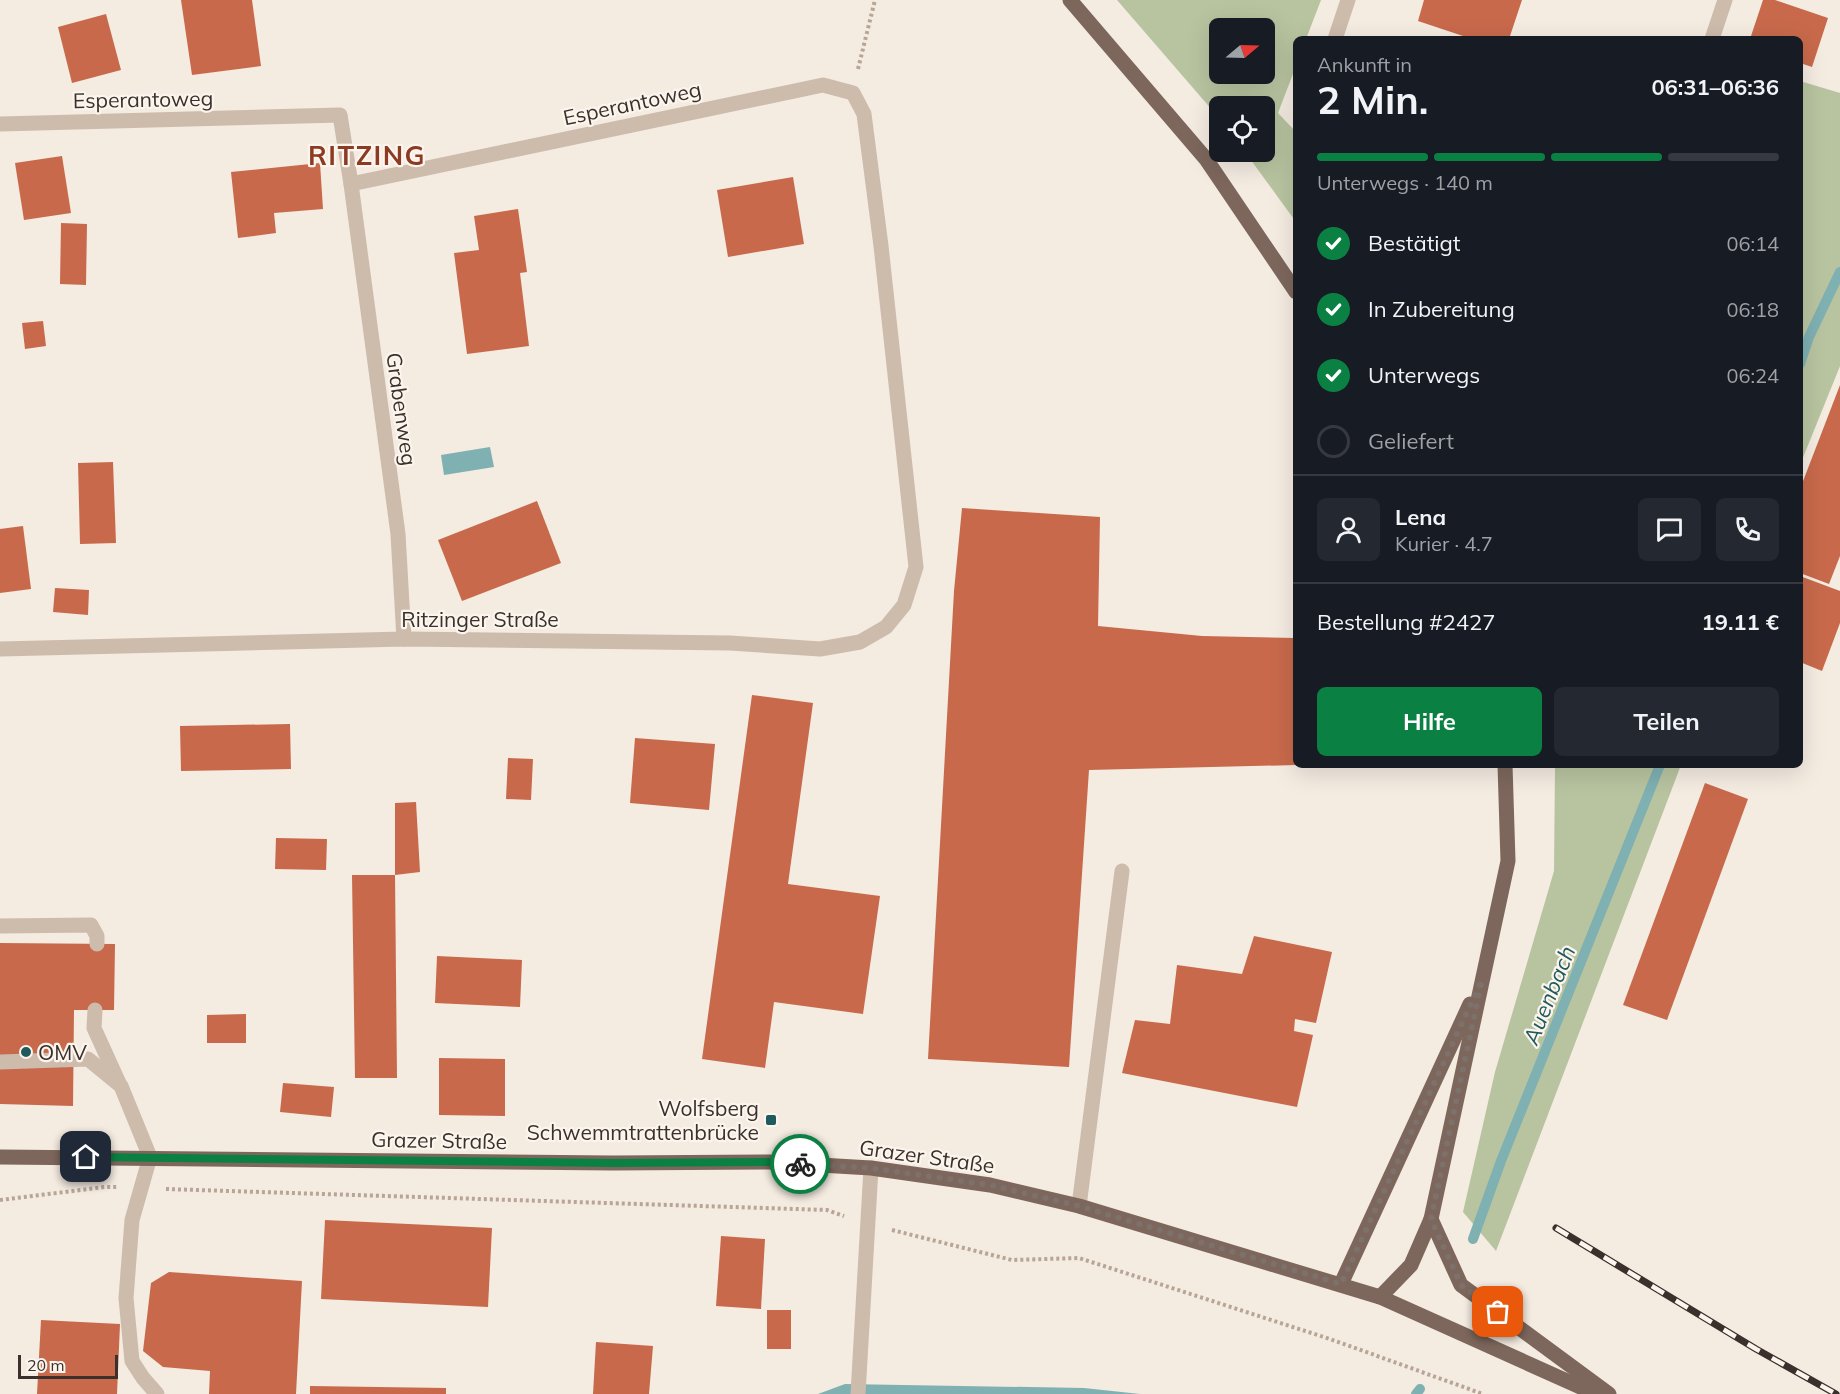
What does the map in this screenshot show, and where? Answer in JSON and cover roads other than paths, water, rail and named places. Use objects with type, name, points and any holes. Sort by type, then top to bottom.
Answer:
[{"type":"main road","points":[[1070,0],[1206,159],[1293,288]]},
{"type":"main road","points":[[1380,1297],[1411,1265],[1431,1219],[1508,861],[1505,768]]},
{"type":"main road","points":[[1341,1284],[1482,980]]},
{"type":"main road","name":"Grazer Straße","points":[[0,1157],[613,1163],[769,1162],[871,1168],[990,1185],[1079,1206],[1380,1297],[1596,1394]]},
{"type":"main road","points":[[1431,1219],[1461,1285],[1609,1394]]},
{"type":"street","points":[[1336,36],[1348,0]]},
{"type":"street","points":[[1713,36],[1725,0]]},
{"type":"street","name":"Esperantoweg","points":[[0,124],[340,116],[351,184],[823,85],[853,93],[864,114],[881,246],[916,567]]},
{"type":"street","name":"Grabenweg","points":[[351,184],[398,534],[404,639]]},
{"type":"street","name":"Ritzinger Straße","points":[[0,649],[404,639],[730,643],[820,649],[860,642],[886,627],[904,604],[916,567]]},
{"type":"street","points":[[1079,1206],[1122,871]]},
{"type":"street","points":[[0,926],[91,925],[97,936],[97,944]]},
{"type":"street","points":[[95,1010],[94,1028],[150,1157],[132,1220],[126,1298],[132,1361],[157,1394]]},
{"type":"street","points":[[0,1062],[88,1059],[121,1086]]},
{"type":"street","points":[[858,1394],[858,1357],[871,1168]]},
{"type":"water","points":[[490,447],[494,467],[444,475],[441,455]]},
{"type":"water","points":[[845,1384],[1084,1388],[1140,1394],[818,1394]]},
{"type":"waterway","name":"Auenbach","points":[[1803,355],[1809,337],[1840,272]]},
{"type":"waterway","name":"Auenbach","points":[[1473,1239],[1501,1161],[1659,768]]},
{"type":"waterway","name":"Auenbach","points":[[1416,1394],[1420,1389]]},
{"type":"railway","points":[[1556,1228],[1756,1349],[1836,1394]]},
{"type":"place","name":"OMV","points":[[26,1052]]},
{"type":"place","name":"Wolfsberg Schwemmtrattenbrücke","points":[[771,1120]]},
{"type":"district","name":"RITZING","points":[[367,155]]}]
